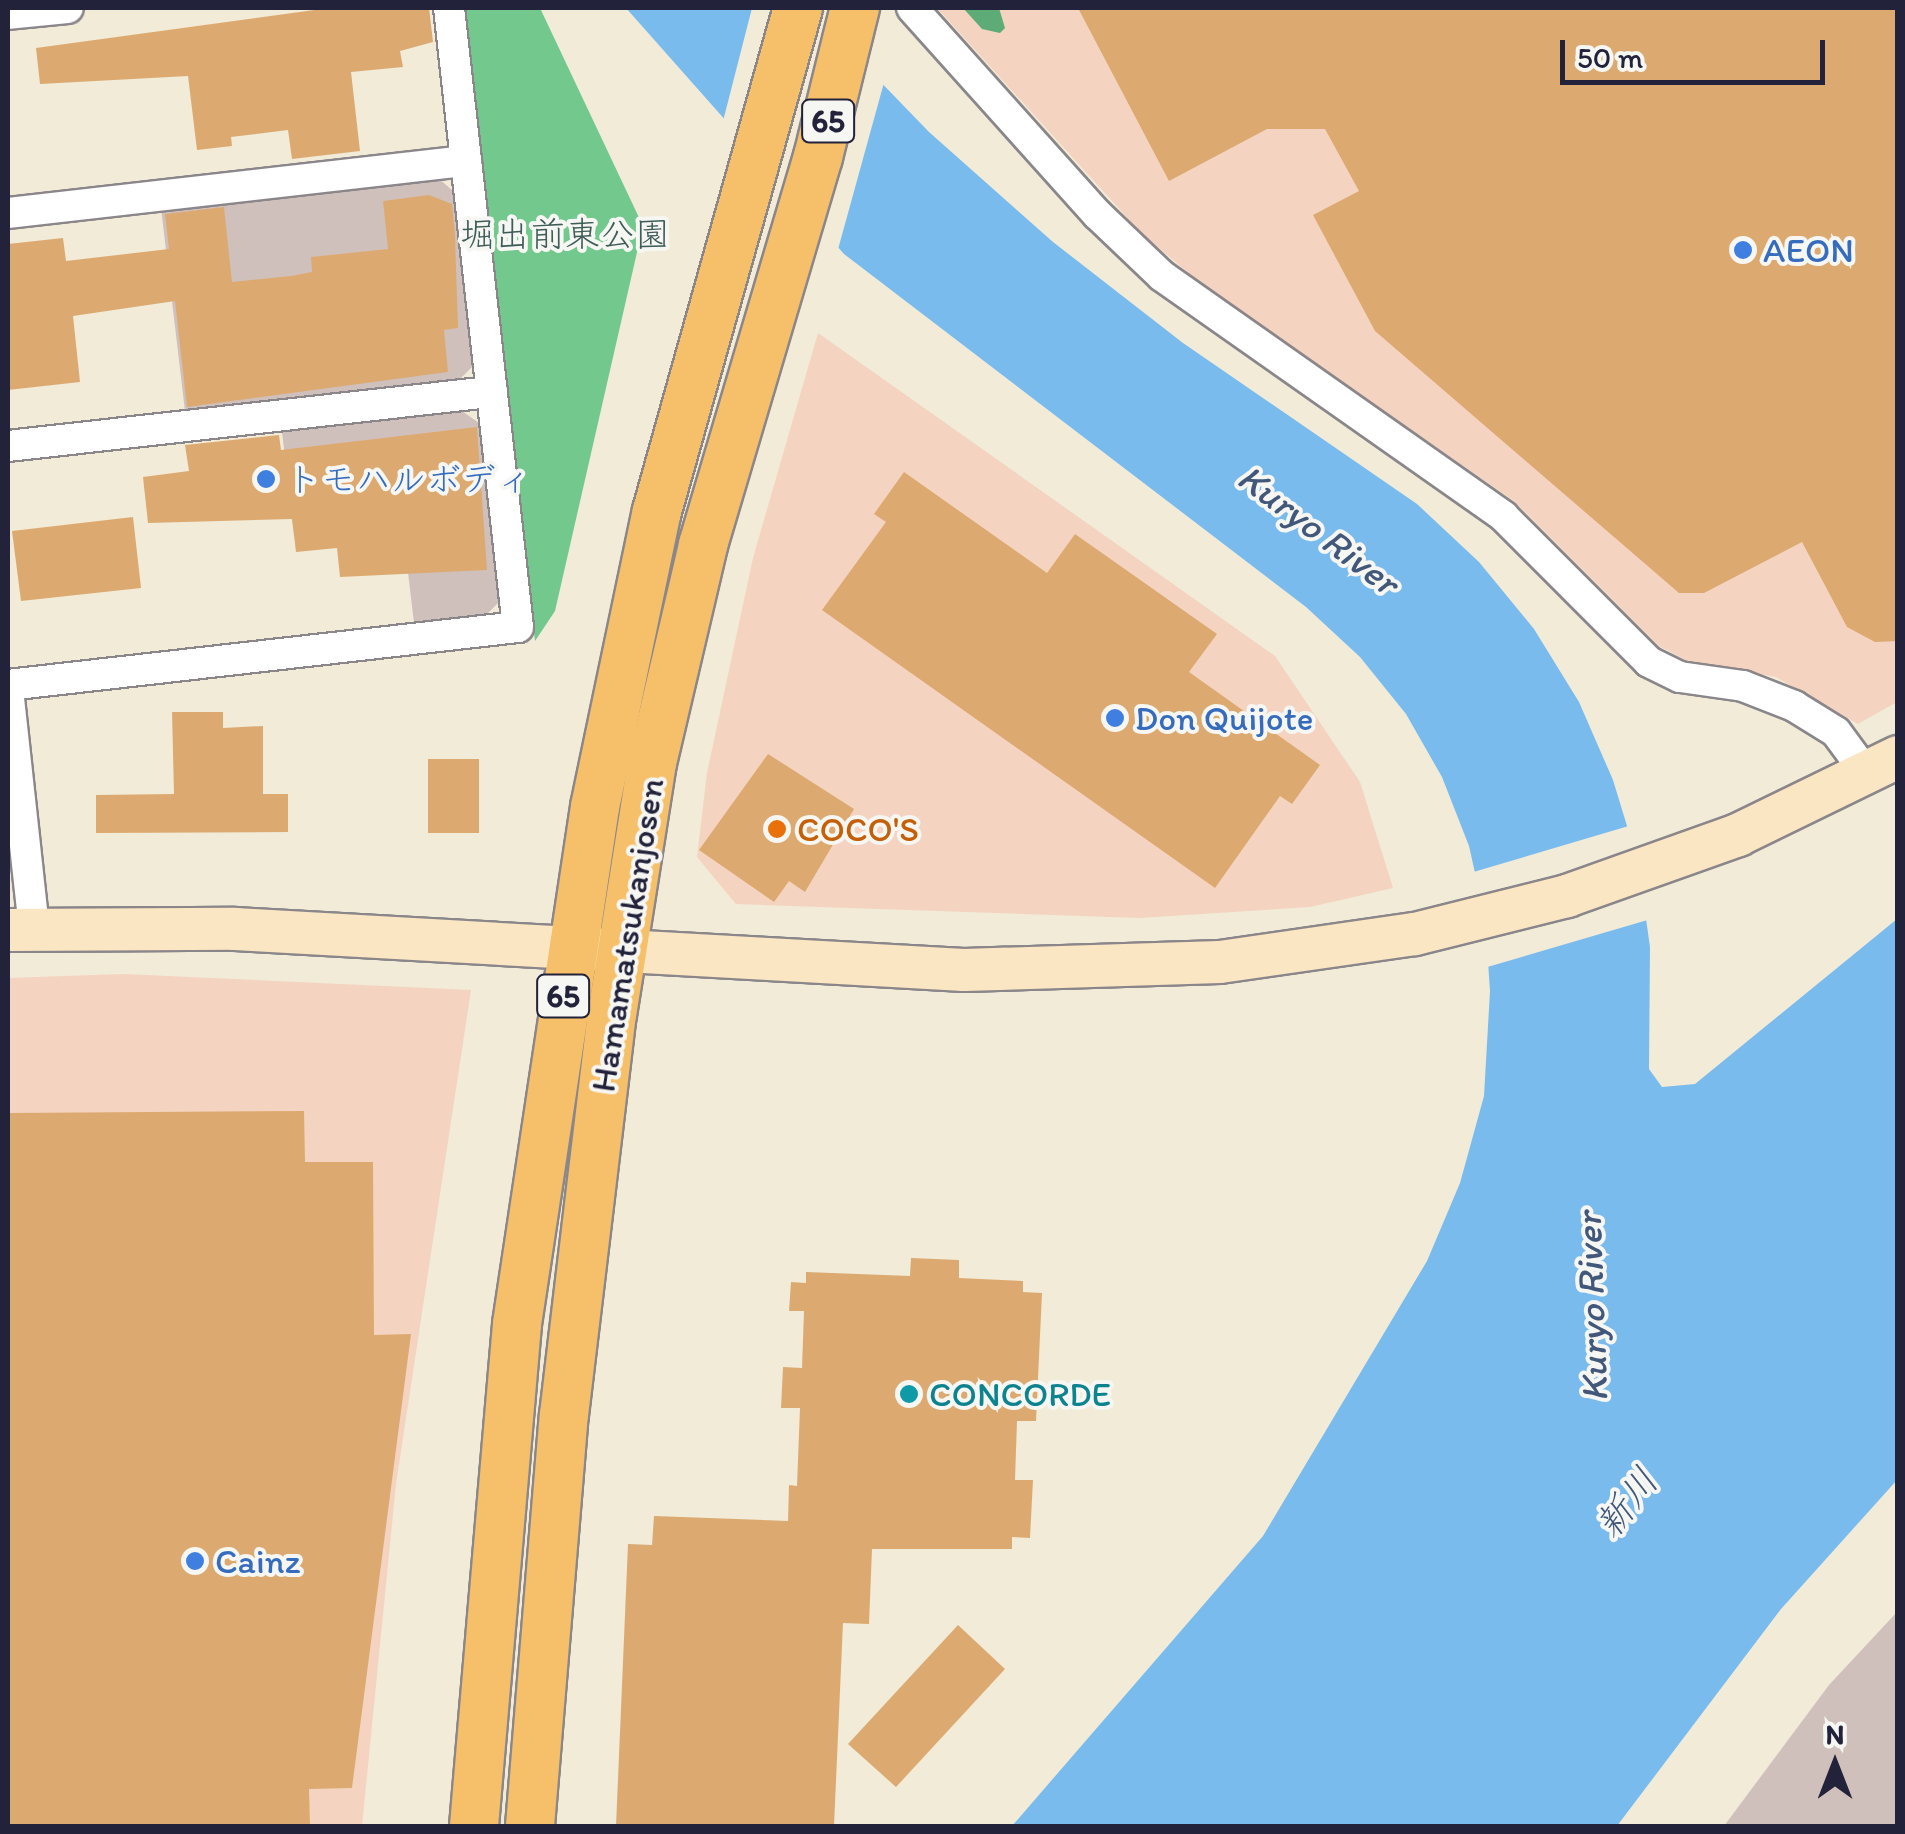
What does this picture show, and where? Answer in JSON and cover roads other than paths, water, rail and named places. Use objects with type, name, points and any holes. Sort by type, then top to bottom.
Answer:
[{"type":"main road","name":"Hamamatsukanjosen","points":[[474,1826],[512,1376],[571,948],[657,510],[753,184],[798,8]]},
{"type":"main road","name":"Hamamatsukanjosen","points":[[530,1826],[562,1434],[622,951],[685,617],[855,9]]},
{"type":"street","points":[[8,14],[68,8]]},
{"type":"street","points":[[449,8],[518,627],[8,687],[21,930],[235,930],[964,970],[1103,970],[1282,956],[1462,924],[1671,862],[1882,765],[1794,706],[1743,686],[1680,677],[1649,662],[1503,516],[1162,276],[1098,215],[912,8]]},
{"type":"street","points":[[8,213],[466,161]]},
{"type":"street","points":[[8,446],[492,392]]},
{"type":"water","points":[[626,8],[809,8],[929,132],[1053,242],[1183,343],[1417,504],[1479,562],[1534,629],[1579,702],[1613,780],[1638,862],[1650,947],[1649,1069],[1662,1087],[1695,1084],[1897,919],[1897,1480],[1781,1609],[1617,1826],[1012,1826],[1263,1536],[1427,1261],[1460,1183],[1484,1096],[1490,991],[1485,918],[1469,846],[1442,777],[1406,714],[1360,657],[1306,607],[844,254]]},
{"type":"place","name":"AEON","points":[[1743,250]]},
{"type":"place","name":"トモハルボディ","points":[[266,479]]},
{"type":"place","name":"Don Quijote","points":[[1115,718]]},
{"type":"place","name":"COCO'S","points":[[777,829]]},
{"type":"place","name":"CONCORDE","points":[[909,1394]]},
{"type":"place","name":"Cainz","points":[[195,1561]]},
{"type":"park label","name":"堀出前東公園","points":[[565,234]]},
{"type":"water label","name":"Kuryo River","points":[[1318,530]]},
{"type":"water label","name":"Kuryo River","points":[[1592,1307]]},
{"type":"water label","name":"新川","points":[[1627,1503]]}]
